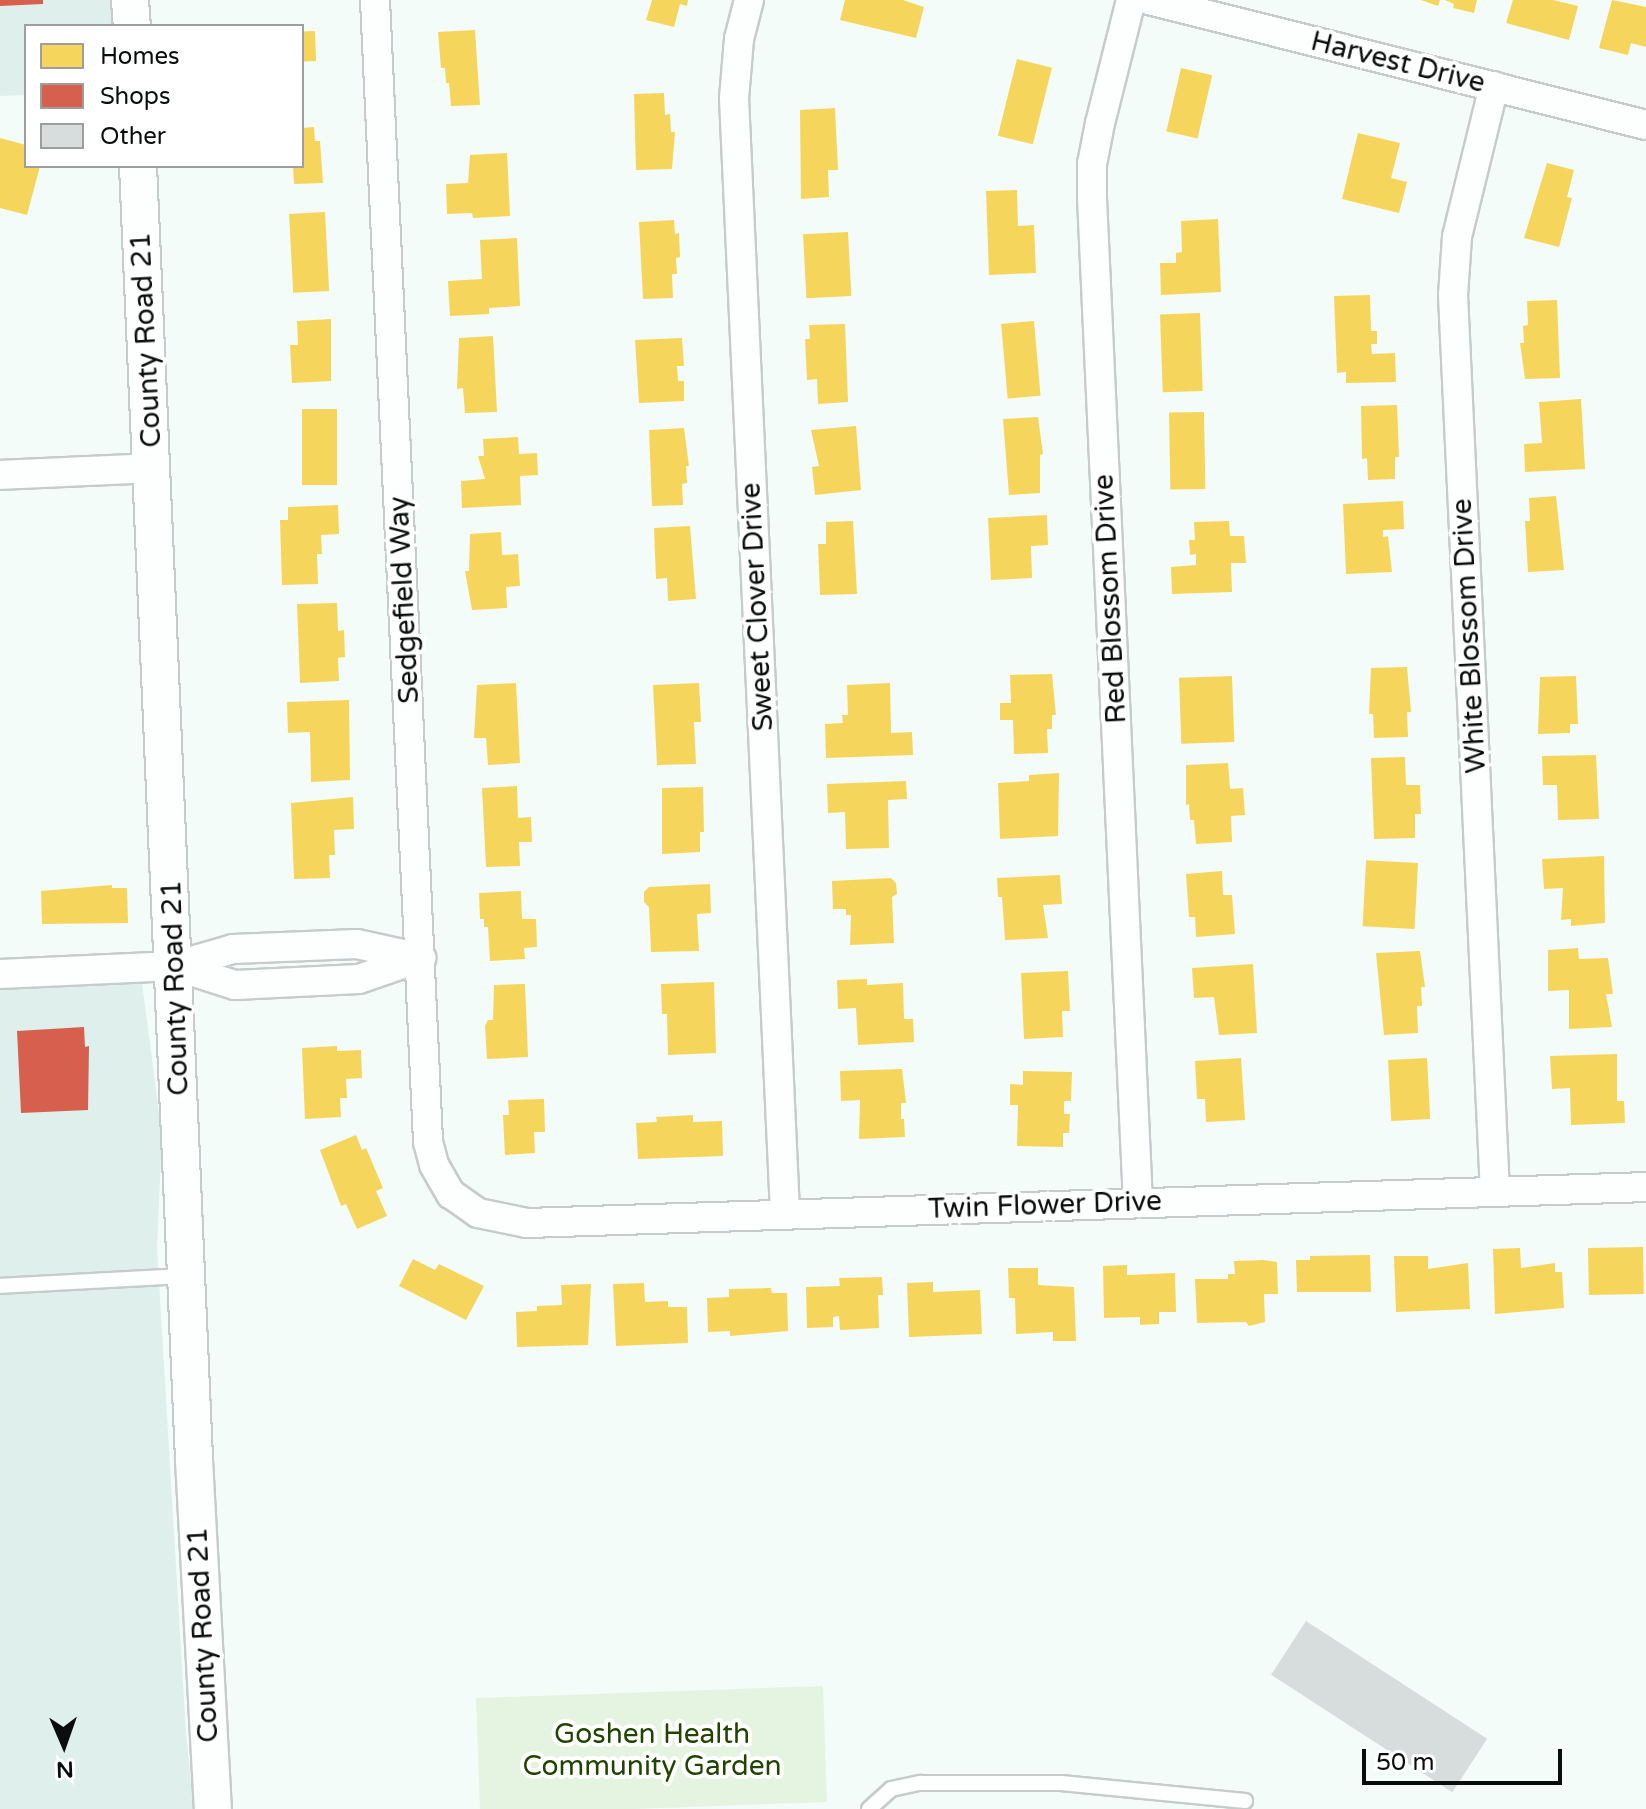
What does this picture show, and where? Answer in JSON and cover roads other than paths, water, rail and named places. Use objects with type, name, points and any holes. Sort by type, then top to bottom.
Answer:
[{"type":"street","points":[[130,0],[132,24]]},
{"type":"street","name":"Sedgefield Way","points":[[375,0],[428,1142],[434,1165],[451,1194]]},
{"type":"street","name":"Sweet Clover Drive","points":[[749,0],[739,39],[734,98],[785,1214]]},
{"type":"street","name":"Red Blossom Drive","points":[[1131,0],[1100,123],[1092,164],[1092,198],[1138,1202]]},
{"type":"street","name":"Harvest Drive","points":[[1149,0],[1646,125]]},
{"type":"street","name":"White Blossom Drive","points":[[1494,86],[1457,237],[1453,295],[1495,1191]]},
{"type":"street","name":"County Road 21","points":[[138,168],[175,966],[186,1276],[213,1809]]},
{"type":"street","points":[[0,475],[152,468]]},
{"type":"street","points":[[0,974],[175,966],[235,985],[359,979],[421,958]]},
{"type":"street","name":"Twin Flower Drive","points":[[451,1194],[478,1213],[527,1223],[1646,1187]]},
{"type":"lane","points":[[0,1286],[186,1276]]},
{"type":"lane","points":[[869,1809],[891,1789],[935,1782],[1061,1783],[1245,1801]]},
{"type":"park label","name":"Goshen Health Community Garden","points":[[652,1750]]}]
